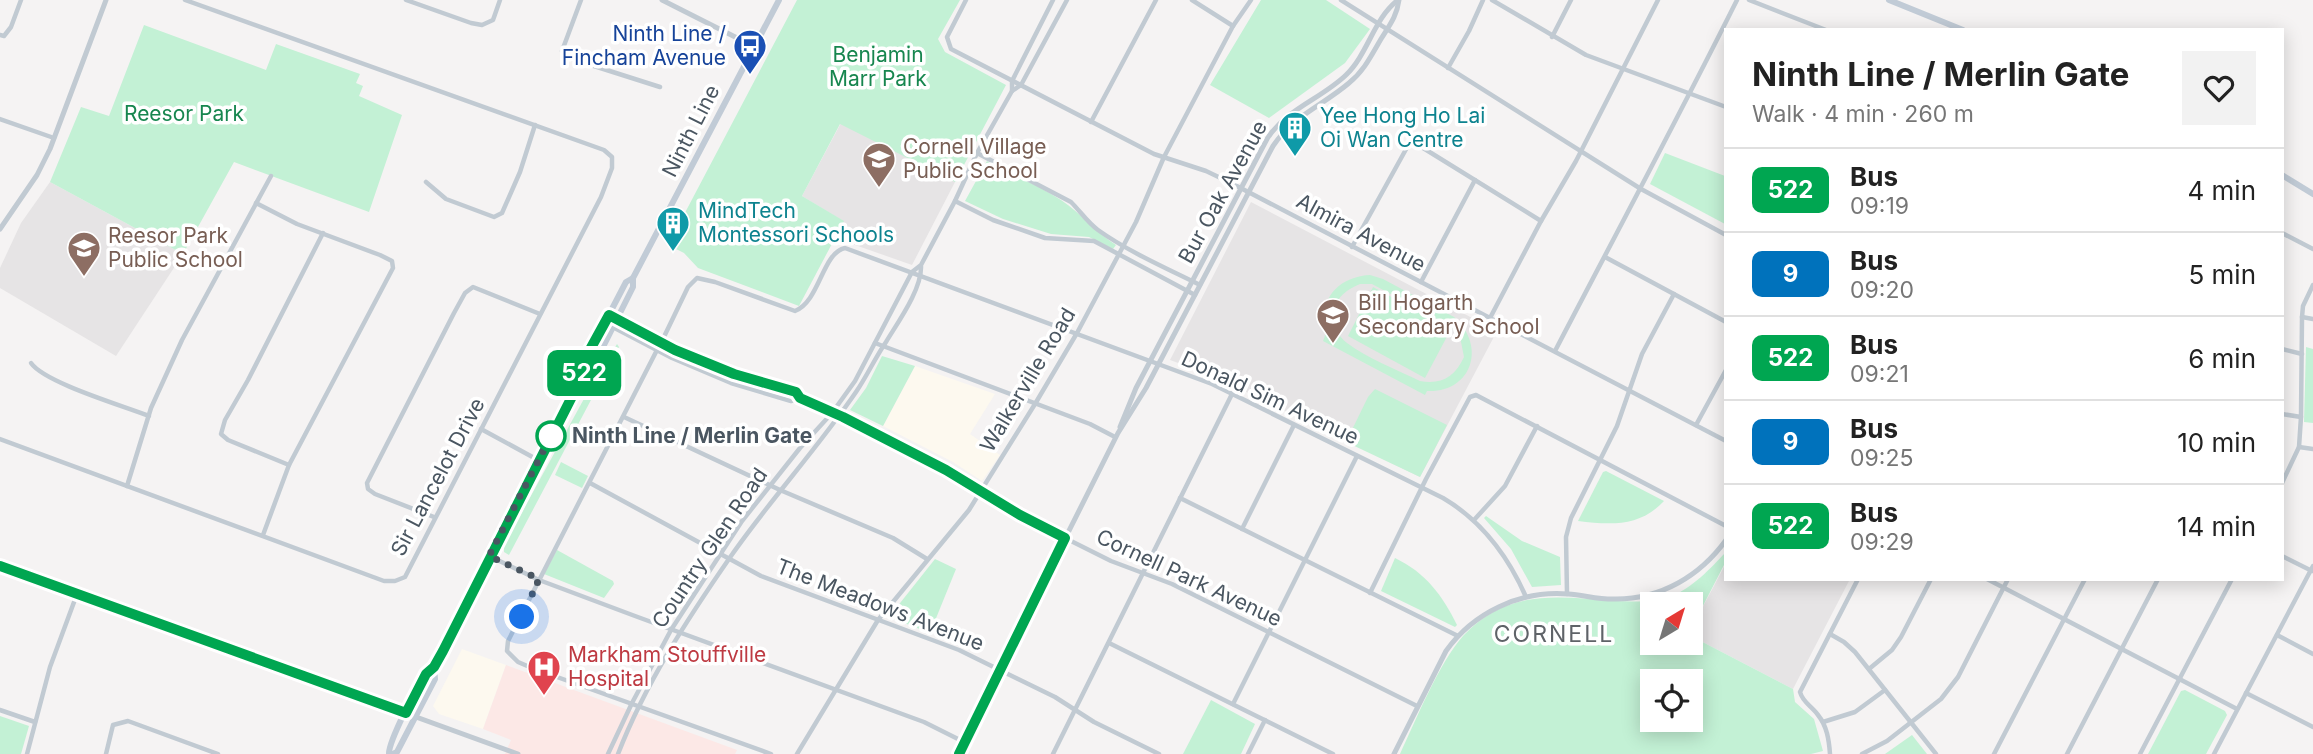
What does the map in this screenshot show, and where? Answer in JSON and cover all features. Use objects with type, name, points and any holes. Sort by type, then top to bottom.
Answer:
[{"type":"main road","name":"Ninth Line","points":[[588,365],[596,361],[633,286],[633,278],[779,0]]},
{"type":"main road","points":[[1889,0],[1958,28]]},
{"type":"main road","points":[[2284,176],[2313,194]]},
{"type":"main road","name":"Ninth Line","points":[[434,667],[435,679],[397,752],[391,754],[388,746],[426,674],[434,667],[588,365],[587,355],[626,282],[633,278]]},
{"type":"street","points":[[0,35],[4,36],[11,27],[21,0]]},
{"type":"street","points":[[0,229],[37,176],[106,0]]},
{"type":"street","points":[[186,0],[535,125],[520,173],[502,214],[495,217],[446,199],[426,182]]},
{"type":"street","points":[[406,0],[482,25],[493,20],[500,0]]},
{"type":"street","points":[[581,0],[562,51],[572,59],[660,87]]},
{"type":"street","points":[[662,0],[755,47]]},
{"type":"street","name":"Almira Avenue","points":[[966,0],[947,37],[951,48],[1091,122],[1164,157],[1206,171],[1249,192],[1724,440]]},
{"type":"street","name":"Country Glen Road","points":[[618,754],[670,649],[729,559],[859,389],[904,313],[921,265],[977,153],[1016,83],[1053,0]]},
{"type":"street","name":"Country Glen Road","points":[[1012,91],[1067,0]]},
{"type":"street","points":[[1091,122],[1156,0]]},
{"type":"street","points":[[1192,0],[1233,26]]},
{"type":"street","name":"Walkerville Road","points":[[797,754],[878,620],[969,510],[1035,404],[1077,333],[1136,222],[1164,157],[1233,26],[1251,0]]},
{"type":"street","points":[[1341,0],[1641,189],[1724,234]]},
{"type":"street","name":"Bur Oak Avenue","points":[[1117,435],[1123,416],[1150,361],[1272,130],[1287,116],[1346,75],[1358,61],[1390,6],[1399,0]]},
{"type":"street","name":"Bur Oak Avenue","points":[[958,753],[1117,435],[1159,364],[1273,146],[1302,114],[1350,82],[1367,65],[1398,11],[1399,0]]},
{"type":"street","points":[[1448,68],[1483,0]]},
{"type":"street","points":[[1492,0],[1586,55],[1724,106]]},
{"type":"street","points":[[1552,37],[1571,0]]},
{"type":"street","points":[[1490,318],[1581,151],[1658,0]]},
{"type":"street","points":[[1724,28],[1737,0]]},
{"type":"street","points":[[1749,0],[1821,28]]},
{"type":"street","points":[[1555,351],[1723,31]]},
{"type":"street","points":[[0,119],[54,138]]},
{"type":"street","name":"Sir Lancelot Drive","points":[[0,439],[384,581],[405,577],[601,197],[612,168],[612,157],[604,150],[535,125]]},
{"type":"street","points":[[1352,247],[1410,142],[1541,221]]},
{"type":"street","points":[[977,153],[1071,202],[1094,228],[1200,285]]},
{"type":"street","points":[[127,486],[149,416],[182,340],[271,176]]},
{"type":"street","points":[[1421,282],[1475,180]]},
{"type":"street","points":[[955,201],[993,220],[1045,238],[1094,242],[1195,295]]},
{"type":"street","points":[[256,203],[297,224],[392,261],[393,268],[289,465],[263,535]]},
{"type":"street","points":[[289,465],[228,440],[221,434],[225,420],[323,233]]},
{"type":"street","points":[[2284,234],[2313,248]]},
{"type":"street","name":"Donald Sim Avenue","points":[[661,343],[688,287],[697,278],[795,311],[808,300],[835,252],[842,248],[1077,333],[1232,394],[1422,488],[1453,504],[1474,520],[1501,551],[1526,597]]},
{"type":"street","points":[[1605,257],[1724,321]]},
{"type":"street","name":"Country Glen Road","points":[[608,754],[671,630],[742,521],[832,413],[855,381],[921,265]]},
{"type":"street","points":[[2284,479],[2299,447],[2302,317],[2303,306],[2313,285]]},
{"type":"street","points":[[434,517],[375,494],[368,489],[367,483],[454,313],[466,293],[473,287],[540,314]]},
{"type":"street","points":[[1567,594],[1566,537],[1571,518],[1601,461],[1642,354],[1674,294]]},
{"type":"street","name":"Cornell Park Avenue","points":[[609,315],[661,343],[734,374],[796,392],[800,398],[839,415],[1119,566],[1172,584],[1418,706]]},
{"type":"street","points":[[2302,317],[2313,319]]},
{"type":"street","name":"Cornell Park Avenue","points":[[605,323],[731,383],[791,401],[800,398]]},
{"type":"street","points":[[875,343],[1117,435]]},
{"type":"street","points":[[657,350],[539,579],[509,641],[507,651],[517,662],[771,754]]},
{"type":"street","points":[[2284,350],[2302,354]]},
{"type":"street","points":[[31,363],[37,370],[54,379],[149,416]]},
{"type":"street","points":[[1696,425],[1724,374]]},
{"type":"street","points":[[1053,754],[1232,394]]},
{"type":"street","points":[[1370,593],[1470,397],[1476,396],[1536,426],[1724,525]]},
{"type":"street","points":[[2284,414],[2301,417]]},
{"type":"street","points":[[624,417],[780,491],[893,538],[928,559]]},
{"type":"street","points":[[1242,529],[1294,425]]},
{"type":"street","points":[[1474,520],[1505,486],[1536,426]]},
{"type":"street","points":[[481,429],[538,460]]},
{"type":"street","points":[[2299,447],[2313,449]]},
{"type":"street","points":[[1233,704],[1357,456]]},
{"type":"street","name":"The Meadows Avenue","points":[[590,483],[720,555],[777,583],[959,650],[1159,754]]},
{"type":"street","points":[[1180,498],[1458,636]]},
{"type":"street","points":[[1394,754],[1443,657],[1458,636],[1490,611],[1526,597],[1567,594],[1617,599],[1657,593],[1676,585],[1696,571],[1724,542]]},
{"type":"street","points":[[489,556],[539,579],[671,630],[924,722],[964,742]]},
{"type":"street","points":[[2222,753],[2215,752],[2312,569],[2284,557]]},
{"type":"street","points":[[0,566],[406,713],[498,751],[518,754]]},
{"type":"street","points":[[1830,754],[1823,722],[1803,701],[1800,692],[1857,581]]},
{"type":"street","points":[[1869,669],[1892,650],[1901,638],[1930,581]]},
{"type":"street","points":[[1991,581],[2237,709]]},
{"type":"street","points":[[1862,754],[1881,745],[1941,699],[1958,677],[2007,581]]},
{"type":"street","points":[[1994,754],[2084,581]]},
{"type":"street","points":[[2067,754],[2157,581]]},
{"type":"street","points":[[2140,754],[2231,581]]},
{"type":"street","points":[[27,754],[50,667],[77,594]]},
{"type":"street","points":[[1830,634],[1850,646],[1936,754]]},
{"type":"street","points":[[2277,635],[2313,654]]},
{"type":"street","points":[[1109,643],[1333,754]]},
{"type":"street","points":[[1823,722],[1856,712],[1885,690]]},
{"type":"street","points":[[2246,693],[2313,727]]},
{"type":"street","points":[[0,710],[36,722]]},
{"type":"street","points":[[1248,754],[1265,720]]},
{"type":"street","points":[[106,754],[113,725],[128,721],[218,754]]},
{"type":"shaded area","name":"Cornell Village Public School","points":[[841,123],[955,182],[912,265],[838,239],[831,245],[843,221],[802,196]]},
{"type":"shaded area","name":"Reesor Park Public School","points":[[50,182],[183,254],[116,356],[0,288],[0,268],[21,223]]},
{"type":"shaded area","name":"Bill Hogarth Secondary School","points":[[1251,202],[1497,331],[1420,477],[1214,376],[1170,360]]},
{"type":"shaded area","points":[[915,366],[995,394],[970,434],[1000,455],[982,481],[953,462],[883,426]]},
{"type":"shaded area","points":[[1724,567],[1724,581],[1849,581],[1793,689],[1703,642],[1703,606]]},
{"type":"shaded area","points":[[462,649],[506,665],[483,729],[439,714],[433,706]]},
{"type":"shaded area","name":"Markham Stouffville Hospital","points":[[506,665],[737,750],[735,754],[505,754],[511,740],[483,729]]},
{"type":"green space","name":"Benjamin Marr Park","points":[[797,0],[960,0],[938,39],[945,52],[1006,85],[955,182],[840,124],[802,196],[844,221],[799,306],[698,268],[684,253],[668,245]]},
{"type":"green space","points":[[1261,0],[1326,0],[1370,29],[1345,63],[1269,118],[1210,85]]},
{"type":"green space","name":"Reesor Park","points":[[144,25],[266,70],[276,44],[360,74],[356,83],[363,86],[359,96],[402,115],[369,212],[234,162],[183,254],[50,182],[81,107],[109,116]]},
{"type":"green space","points":[[1665,153],[1724,176],[1724,223],[1650,184]]},
{"type":"green space","points":[[987,161],[1061,200],[1116,245],[1113,249],[1089,237],[1051,234],[1003,219],[965,201]]},
{"type":"green space","points":[[1370,275],[1383,279],[1454,317],[1470,341],[1470,366],[1464,376],[1455,384],[1442,390],[1427,391],[1425,395],[1323,341],[1329,298],[1339,286]],"holes":[[[1372,284],[1450,326],[1460,337],[1464,357],[1452,374],[1434,382],[1420,381],[1373,359],[1343,340],[1334,319],[1338,301],[1356,286]]]},
{"type":"green space","points":[[1373,287],[1451,329],[1425,378],[1348,336]]},
{"type":"green space","points":[[617,344],[619,347],[509,555],[504,552],[504,545]]},
{"type":"green space","points":[[2306,347],[2313,349],[2313,423],[2304,422]]},
{"type":"green space","points":[[882,356],[915,366],[883,426],[850,410],[866,388]]},
{"type":"green space","points":[[1375,389],[1447,425],[1420,477],[1346,442],[1368,397]]},
{"type":"green space","points":[[561,462],[588,476],[582,488],[555,475]]},
{"type":"green space","points":[[1606,471],[1664,501],[1645,516],[1635,520],[1613,523],[1578,521],[1603,472]]},
{"type":"green space","points":[[1486,516],[1522,541],[1560,557],[1561,585],[1532,587],[1511,549],[1484,518]]},
{"type":"green space","points":[[557,550],[613,581],[614,584],[604,598],[544,574]]},
{"type":"green space","points":[[1724,554],[1724,565],[1703,606],[1703,592],[1680,592]]},
{"type":"green space","points":[[1395,558],[1416,571],[1432,586],[1451,614],[1457,625],[1455,627],[1381,591]]},
{"type":"green space","points":[[935,559],[956,569],[930,633],[889,617]]},
{"type":"green space","points":[[1555,597],[1640,601],[1640,655],[1703,655],[1703,642],[1793,689],[1795,702],[1814,719],[1823,751],[1811,754],[1400,754],[1445,661],[1463,636],[1480,620],[1498,609],[1536,599]]},
{"type":"green space","points":[[2185,690],[2225,711],[2227,715],[2206,754],[2148,754],[2181,691]]},
{"type":"green space","points":[[1211,700],[1255,724],[1241,754],[1183,754]]},
{"type":"green space","points":[[0,716],[29,726],[21,754],[0,754]]},
{"type":"green space","points":[[1912,735],[1927,754],[1885,754]]},
{"type":"bus line","name":"522","points":[[0,566],[406,713],[426,674],[434,667],[443,651],[588,365],[587,355],[609,315],[675,350],[734,374],[796,392],[800,398],[946,470],[1020,515],[1065,538],[959,754]]},
{"type":"place","name":"Ninth Line / Fincham Avenue","points":[[750,76]]},
{"type":"place","name":"Yee Hong Ho Lai Oi Wan Centre","points":[[1295,158]]},
{"type":"place","name":"Cornell Village Public School","points":[[879,189]]},
{"type":"place","name":"MindTech Montessori Schools","points":[[673,253]]},
{"type":"place","name":"Reesor Park Public School","points":[[84,278]]},
{"type":"place","name":"Bill Hogarth Secondary School","points":[[1333,345]]},
{"type":"place","name":"Ninth Line / Merlin Gate","points":[[551,436]]},
{"type":"place","name":"Markham Stouffville Hospital","points":[[544,697]]},
{"type":"district","name":"CORNELL","points":[[1554,634]]},
{"type":"route","points":[[522,617],[539,579],[489,556],[551,436]]}]
